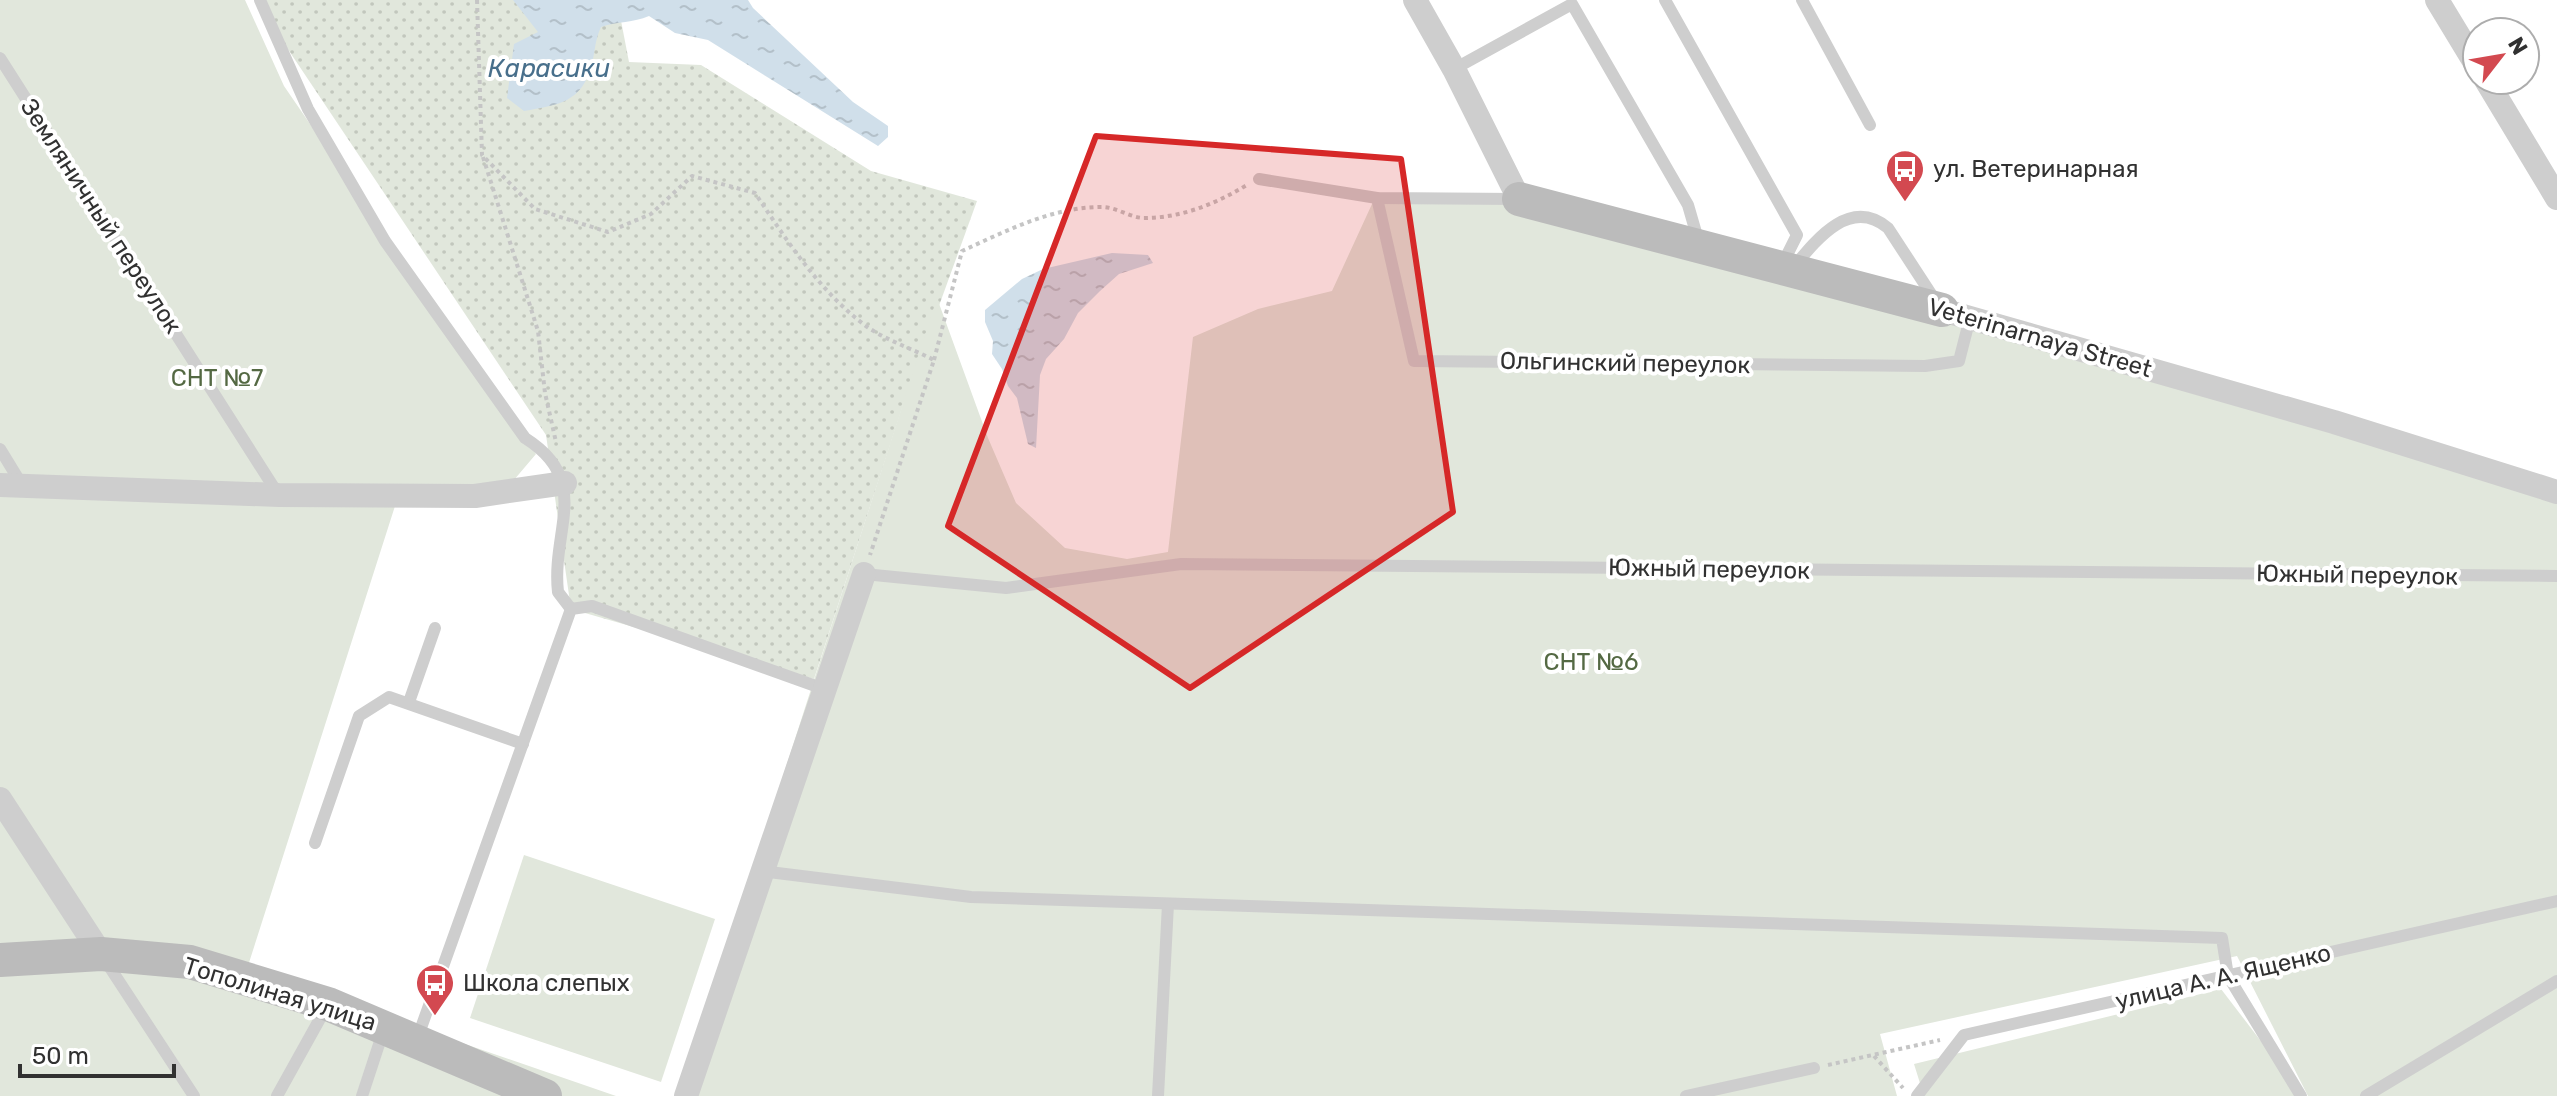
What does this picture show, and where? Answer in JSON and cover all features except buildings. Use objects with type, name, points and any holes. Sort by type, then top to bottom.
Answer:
[{"type":"street","points":[[1415,0],[1454,69],[1519,199]]},
{"type":"street","points":[[2437,0],[2461,40]]},
{"type":"street","points":[[2496,96],[2557,198]]},
{"type":"street","name":"Veterinarnaya Street","points":[[1519,199],[1956,314],[2334,422],[2557,492]]},
{"type":"street","points":[[11,485],[279,495],[475,496],[565,483]]},
{"type":"street","points":[[686,1096],[864,574]]},
{"type":"street","points":[[0,799],[101,954]]},
{"type":"street","name":"Тополиная улица","points":[[0,960],[101,954],[190,962],[328,1004],[417,1039],[545,1096]]},
{"type":"lane","points":[[260,0],[308,109],[385,241],[525,438],[542,448],[565,483],[558,586],[560,598],[571,609]]},
{"type":"lane","points":[[1665,0],[1797,235],[1786,269]]},
{"type":"lane","points":[[1802,0],[1870,125]]},
{"type":"lane","points":[[1454,69],[1572,4],[1688,205],[1699,246]]},
{"type":"lane","name":"Земляничный переулок","points":[[0,58],[279,495]]},
{"type":"lane","points":[[1259,179],[1377,198],[1519,199]]},
{"type":"lane","name":"Ольгинский переулок","points":[[1377,198],[1414,361],[1925,366],[1959,361],[1956,314]]},
{"type":"lane","points":[[1786,269],[1836,224],[1864,215],[1878,219],[1888,228],[1956,314]]},
{"type":"lane","points":[[0,449],[11,485]]},
{"type":"lane","name":"Южный переулок","points":[[864,574],[1006,588],[1181,564],[2557,576]]},
{"type":"lane","points":[[571,609],[592,606],[824,689]]},
{"type":"lane","points":[[417,1039],[571,609]]},
{"type":"lane","points":[[409,702],[435,628]]},
{"type":"lane","points":[[315,843],[359,716],[389,697],[523,744]]},
{"type":"lane","points":[[761,871],[971,897],[2222,938],[2228,976],[2301,1096]]},
{"type":"lane","name":"улица А. А. Ященко","points":[[1964,1035],[2557,901]]},
{"type":"lane","points":[[1158,1096],[1168,904]]},
{"type":"lane","points":[[101,954],[194,1096]]},
{"type":"lane","points":[[2366,1096],[2557,981]]},
{"type":"lane","points":[[277,1096],[328,1004]]},
{"type":"lane","points":[[362,1096],[385,1026]]},
{"type":"lane","points":[[1917,1096],[1964,1035]]},
{"type":"lane","points":[[1688,1096],[1814,1068]]},
{"type":"path","points":[[477,0],[482,155],[538,331],[545,393],[565,483]]},
{"type":"path","points":[[482,155],[535,209],[608,232],[651,214],[692,176],[755,193],[794,251],[839,302],[864,325],[934,360]]},
{"type":"path","points":[[864,574],[934,360],[962,251],[1055,213],[1104,207],[1141,218],[1179,214],[1215,204],[1259,179]]},
{"type":"path","points":[[1814,1068],[1964,1035]]},
{"type":"path","points":[[1873,1055],[1910,1096]]},
{"type":"highlighted area","points":[[1096,136],[1401,159],[1453,512],[1190,688],[948,526]]},
{"type":"green space","name":"СНТ №7","points":[[0,0],[245,0],[284,86],[536,454],[502,494],[395,506],[247,969],[616,1096],[0,1096]]},
{"type":"green space","points":[[255,0],[617,0],[629,62],[701,65],[871,171],[977,201],[903,405],[814,679],[571,609],[546,435]]},
{"type":"green space","name":"СНТ №6","points":[[1522,195],[2006,323],[2557,503],[2557,1096],[2308,1096],[2237,956],[1880,1034],[1897,1096],[680,1096],[937,298],[988,438],[1016,503],[1065,548],[1127,559],[1168,552],[1193,337],[1258,309],[1332,291],[1372,204]]},
{"type":"green space","points":[[524,855],[715,919],[661,1082],[470,1018]]},
{"type":"green space","points":[[2221,989],[2303,1096],[1924,1096],[1914,1064]]},
{"type":"water","name":"Карасики","points":[[513,0],[748,0],[853,102],[888,126],[888,137],[878,146],[708,40],[675,33],[649,16],[601,27],[588,77],[582,87],[558,104],[524,111],[507,98],[514,44],[538,32]]},
{"type":"water","points":[[1112,253],[1148,255],[1153,263],[1119,274],[1100,291],[1078,313],[1064,339],[1046,359],[1040,375],[1036,448],[1028,444],[1017,398],[992,354],[993,341],[985,322],[985,310],[1022,279],[1043,269]]},
{"type":"place","name":"ул. Ветеринарная","points":[[1905,203]]},
{"type":"place","name":"Школа слепых","points":[[435,1017]]}]
